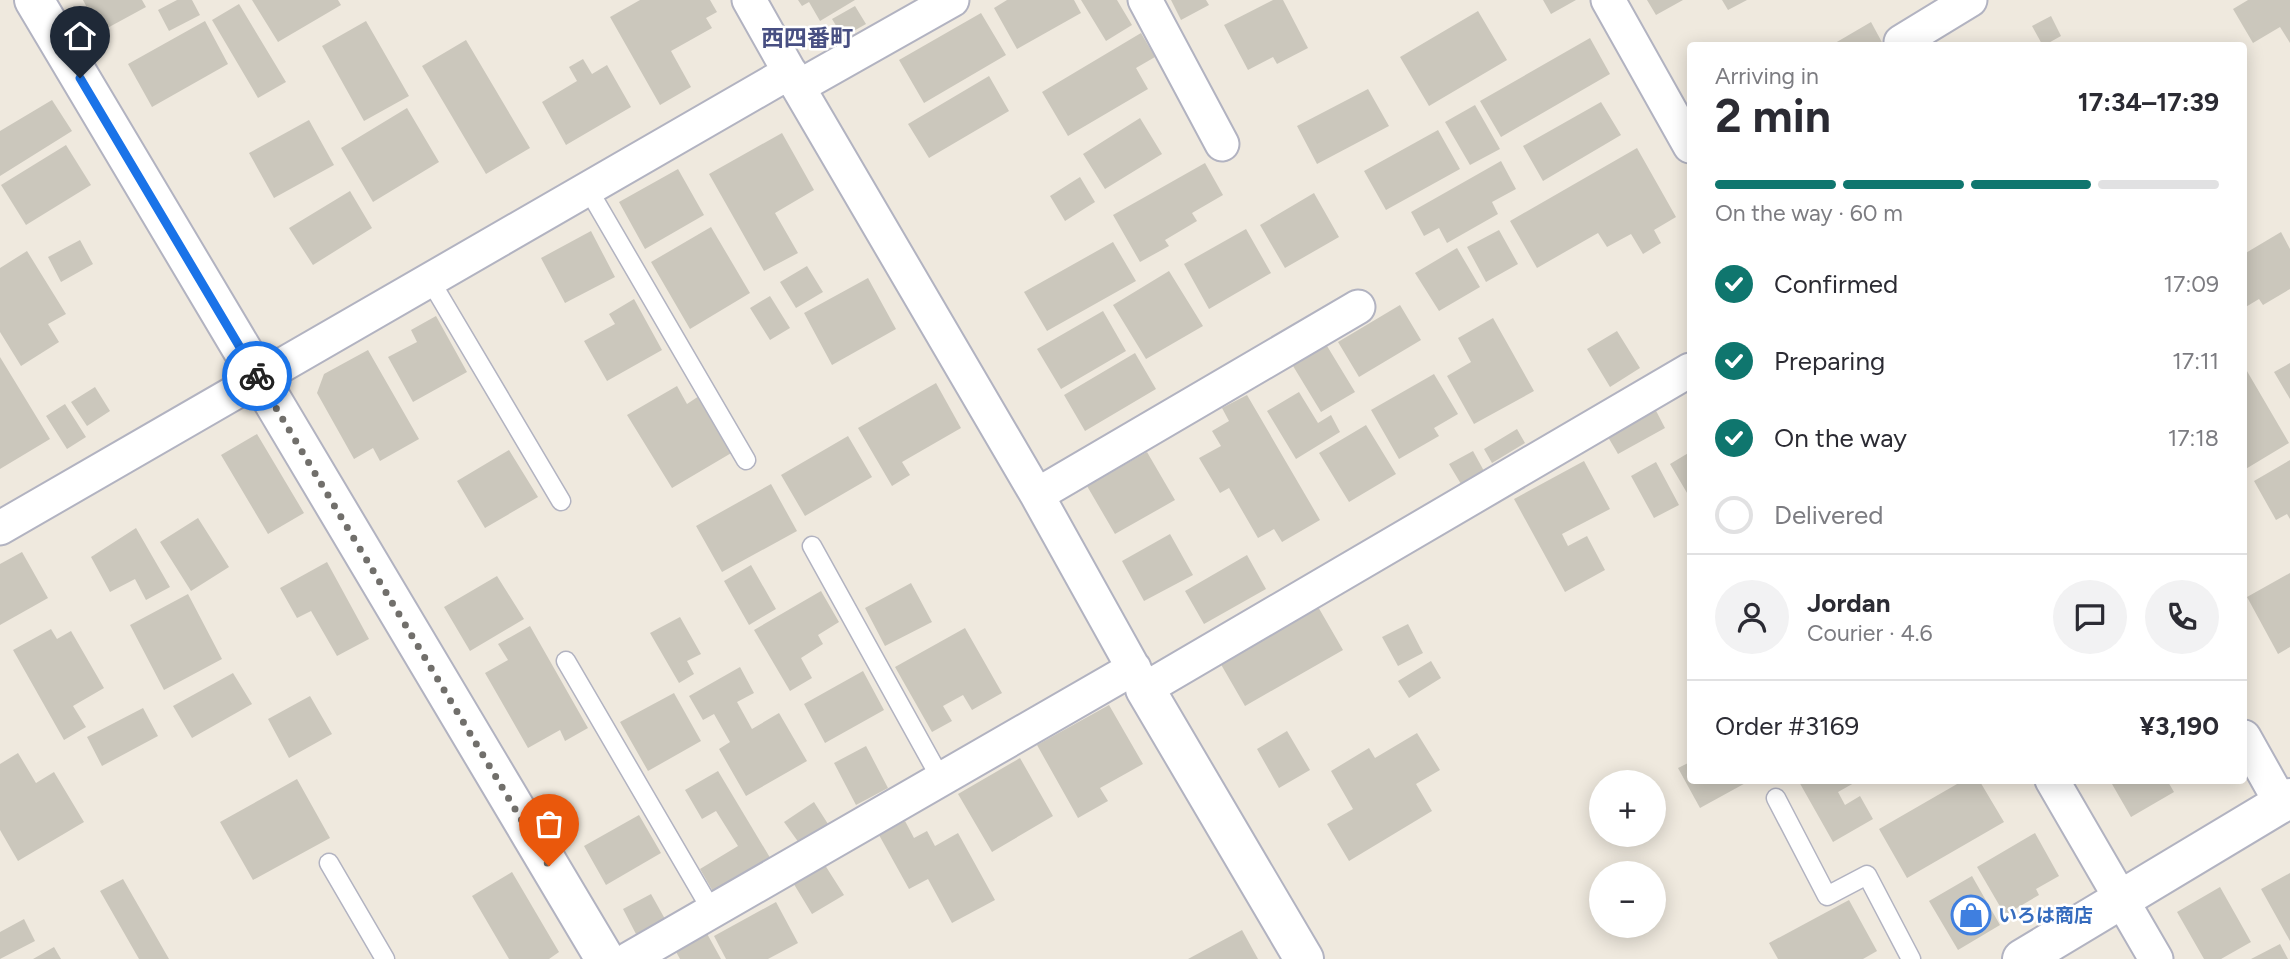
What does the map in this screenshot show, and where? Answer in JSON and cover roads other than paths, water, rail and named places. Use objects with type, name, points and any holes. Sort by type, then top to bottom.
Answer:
[{"type":"street","points":[[749,0],[1304,959]]},
{"type":"street","points":[[0,528],[588,189],[794,79],[952,0]]},
{"type":"street","points":[[1145,0],[1222,144]]},
{"type":"street","points":[[1608,0],[1687,141]]},
{"type":"street","points":[[1901,42],[1970,0]]},
{"type":"street","points":[[40,2],[258,379],[605,959]]},
{"type":"street","points":[[1037,495],[1358,307]]},
{"type":"street","points":[[629,959],[940,779],[1139,678],[1687,372]]},
{"type":"street","points":[[2022,959],[2285,801],[2247,742]]},
{"type":"street","points":[[2054,784],[2156,959]]},
{"type":"lane","points":[[588,189],[747,460]]},
{"type":"lane","points":[[430,280],[561,501]]},
{"type":"lane","points":[[813,545],[940,779]]},
{"type":"lane","points":[[566,662],[712,911]]},
{"type":"lane","points":[[1776,797],[1827,896],[1867,875],[1911,959]]},
{"type":"lane","points":[[329,863],[385,959]]},
{"type":"place","name":"いろは商店","points":[[1971,915]]},
{"type":"district","name":"西四番町","points":[[807,38]]}]
